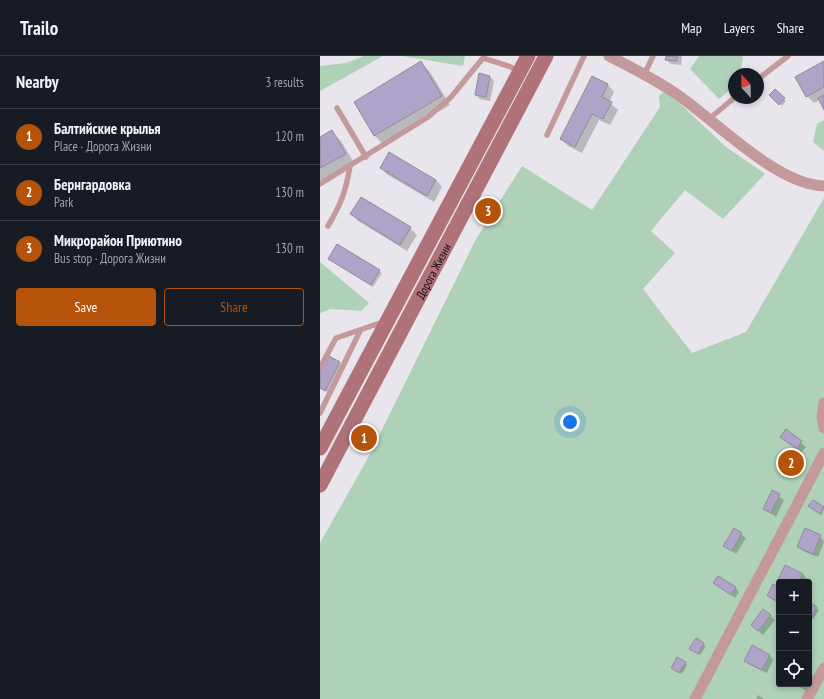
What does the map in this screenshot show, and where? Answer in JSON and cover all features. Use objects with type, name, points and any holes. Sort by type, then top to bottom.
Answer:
[{"type":"main road","name":"Дорога Жизни","points":[[320,448],[528,56]]},
{"type":"main road","name":"Дорога Жизни","points":[[320,485],[546,56]]},
{"type":"street","points":[[608,56],[675,93],[744,148],[768,163],[797,180],[824,186]]},
{"type":"street","points":[[824,403],[822,416],[824,428]]},
{"type":"street","points":[[695,699],[824,453]]},
{"type":"street","points":[[807,699],[824,668]]},
{"type":"lane","points":[[547,135],[584,56]]},
{"type":"lane","points":[[644,75],[653,56]]},
{"type":"lane","points":[[764,74],[788,56]]},
{"type":"lane","points":[[320,184],[366,157],[428,117],[451,97],[483,58],[511,67],[519,72]]},
{"type":"lane","points":[[709,119],[728,103]]},
{"type":"lane","points":[[337,108],[366,157]]},
{"type":"lane","points":[[328,226],[347,189],[350,166]]},
{"type":"lane","points":[[320,366],[336,338],[360,331],[387,320]]},
{"type":"lane","points":[[320,413],[360,331]]},
{"type":"green space","points":[[364,56],[383,56],[320,91],[320,66],[346,63]]},
{"type":"green space","points":[[402,56],[465,56],[463,66]]},
{"type":"green space","points":[[699,56],[742,56],[743,58],[741,68],[728,68],[728,91],[719,99],[690,69]]},
{"type":"green space","points":[[664,92],[676,100],[725,146],[765,174],[723,219],[685,190],[651,231],[675,253],[643,289],[692,353],[746,332],[824,198],[824,699],[320,699],[320,543],[369,456],[476,239],[522,166],[592,210],[660,107],[659,96]]},
{"type":"green space","points":[[824,120],[824,151],[813,142],[817,124]]},
{"type":"green space","points":[[320,262],[369,303],[361,311],[331,309],[320,313]]},
{"type":"building","points":[[666,56],[677,56],[677,61],[665,60]]},
{"type":"building","points":[[421,61],[442,96],[374,136],[354,102]]},
{"type":"building","points":[[824,61],[824,87],[806,97],[795,77]]},
{"type":"building","points":[[479,73],[490,76],[486,97],[475,95]]},
{"type":"building","points":[[592,76],[608,84],[602,97],[612,102],[603,119],[592,114],[575,147],[560,139]]},
{"type":"building","points":[[775,89],[785,98],[779,105],[769,95]]},
{"type":"building","points":[[824,95],[824,110],[818,98]]},
{"type":"building","points":[[332,130],[346,154],[320,168],[320,137]]},
{"type":"building","points":[[389,152],[436,180],[427,196],[380,168]]},
{"type":"building","points":[[361,197],[411,227],[400,245],[350,214]]},
{"type":"building","points":[[337,244],[380,270],[371,285],[328,259]]},
{"type":"building","points":[[329,356],[340,362],[325,391],[320,388],[320,366]]},
{"type":"building","points":[[786,429],[802,441],[797,449],[780,437]]},
{"type":"building","points":[[772,490],[780,494],[771,513],[763,509]]},
{"type":"building","points":[[813,500],[824,507],[820,514],[808,506]]},
{"type":"building","points":[[734,528],[742,533],[732,551],[723,546]]},
{"type":"building","points":[[805,528],[821,535],[813,554],[797,547]]},
{"type":"building","points":[[785,565],[803,574],[800,579],[778,579]]},
{"type":"building","points":[[718,576],[736,587],[731,595],[713,583]]},
{"type":"building","points":[[773,584],[776,586],[776,600],[767,596]]},
{"type":"building","points":[[812,604],[817,607],[812,616]]},
{"type":"building","points":[[763,609],[771,615],[758,631],[751,625]]},
{"type":"building","points":[[696,638],[704,643],[698,654],[689,649]]},
{"type":"building","points":[[752,645],[770,655],[762,670],[744,661]]},
{"type":"building","points":[[677,657],[686,662],[679,673],[671,668]]},
{"type":"place","name":"Микрорайон Приютино","points":[[488,211]]},
{"type":"place","name":"Балтийские крылья","points":[[364,438]]},
{"type":"place","name":"Бернгардовка","points":[[791,463]]}]
